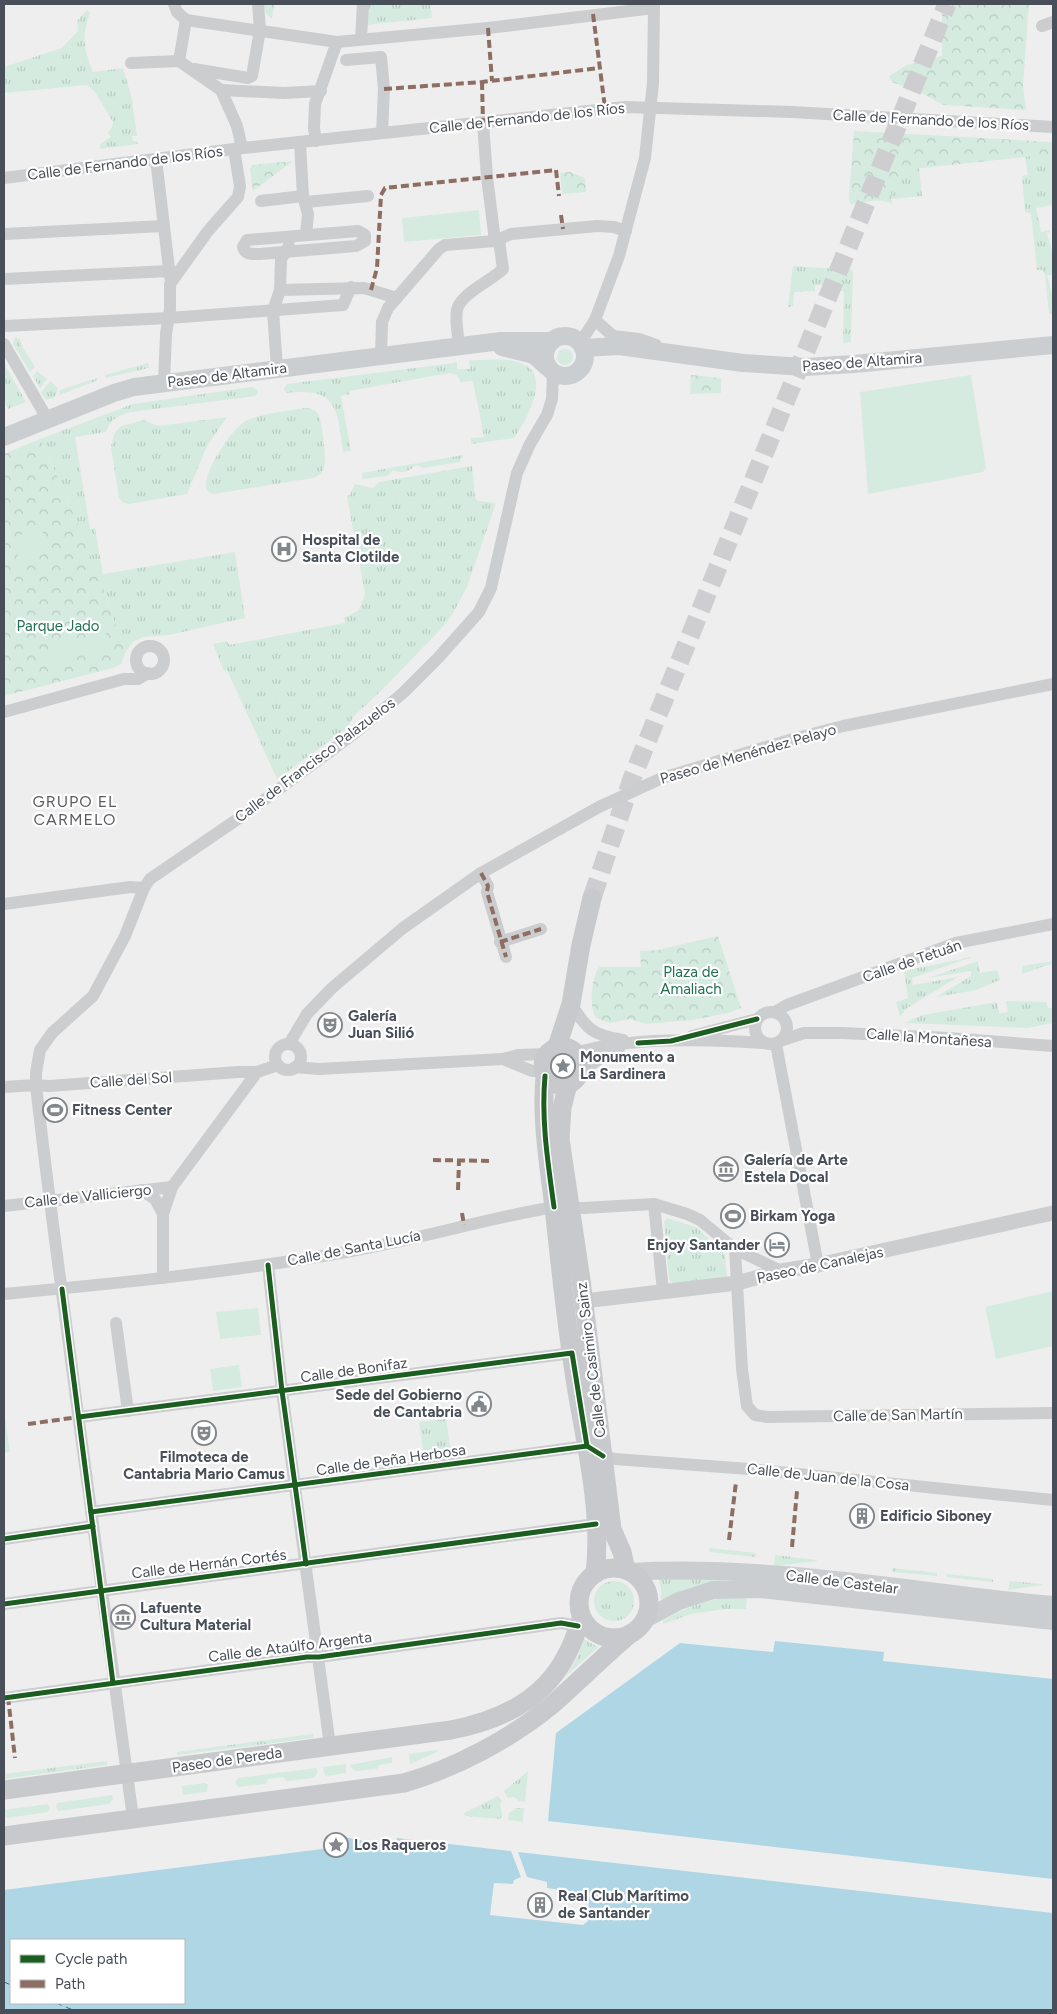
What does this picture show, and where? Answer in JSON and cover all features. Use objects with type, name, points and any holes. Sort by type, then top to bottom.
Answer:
[{"type":"main road","points":[[565,336],[574,338],[582,345],[585,356],[584,365],[578,372],[570,376],[561,376],[550,370],[544,353],[552,341],[565,336]]},
{"type":"main road","name":"Paseo de Altamira","points":[[4,437],[114,393],[134,387],[458,345],[501,341],[552,341]]},
{"type":"main road","name":"Paseo de Altamira","points":[[484,343],[516,349],[534,355],[550,370]]},
{"type":"main road","name":"Paseo de Altamira","points":[[582,345],[641,348],[743,363],[805,367],[1053,346]]},
{"type":"main road","name":"Paseo de Altamira","points":[[578,372],[606,356],[641,348]]},
{"type":"main road","points":[[569,1207],[545,1141],[542,1104],[557,1059],[575,1030],[571,1004],[581,945],[592,898]]},
{"type":"main road","points":[[557,1059],[581,1062],[574,1078],[557,1084],[557,1059]]},
{"type":"main road","name":"Calle de Casimiro Sainz","points":[[574,1078],[562,1108],[560,1138],[584,1301],[595,1451],[598,1542],[595,1574]]},
{"type":"main road","name":"Calle de Casimiro Sainz","points":[[569,1207],[572,1352],[612,1529],[628,1571]]},
{"type":"main road","points":[[4,1836],[404,1783],[425,1777],[473,1755],[531,1720],[552,1704],[640,1626],[645,1619],[650,1604],[646,1588],[637,1575],[628,1571],[605,1570],[595,1574],[581,1591],[579,1605],[580,1622],[606,1636],[618,1637],[630,1634]]},
{"type":"main road","name":"Calle de Castelar","points":[[628,1571],[780,1574],[1053,1605]]},
{"type":"main road","name":"Calle de Castelar","points":[[645,1619],[679,1601],[713,1590],[761,1589],[1053,1621]]},
{"type":"main road","name":"Paseo de Pereda","points":[[4,1790],[451,1730],[486,1722],[502,1716],[530,1700],[552,1679],[567,1655],[580,1622]]},
{"type":"main road","points":[[425,1777],[461,1752],[464,1738],[451,1730]]},
{"type":"street","points":[[174,4],[177,12],[186,20],[338,42],[488,28],[654,6],[651,107],[645,158],[619,256],[595,320],[582,345]]},
{"type":"street","points":[[131,63],[184,65],[248,78],[252,76],[260,30],[258,4]]},
{"type":"street","points":[[362,39],[363,4]]},
{"type":"street","points":[[184,65],[186,20]]},
{"type":"street","points":[[316,141],[314,128],[315,104],[338,42]]},
{"type":"street","points":[[346,60],[381,57],[384,89],[382,133]]},
{"type":"street","points":[[170,284],[208,232],[238,197],[240,186],[237,126],[220,90],[184,65]]},
{"type":"street","points":[[220,90],[284,93],[321,91]]},
{"type":"street","name":"Calle de Fernando de los Ríos","points":[[4,178],[238,149],[605,108],[651,107],[792,112],[1053,127]]},
{"type":"street","points":[[458,345],[456,312],[458,304],[465,296],[495,278],[503,268],[487,177],[483,122]]},
{"type":"street","points":[[277,368],[272,311],[280,290],[281,259],[300,235],[308,220],[300,143]]},
{"type":"street","points":[[156,159],[170,284],[164,383]]},
{"type":"street","points":[[261,200],[368,196]]},
{"type":"street","points":[[4,234],[164,226]]},
{"type":"street","points":[[381,355],[382,322],[388,308],[439,249],[445,245],[497,240],[511,234],[598,226],[626,230]]},
{"type":"street","points":[[358,231],[365,235],[362,243],[356,246],[286,252],[248,254],[243,247],[247,240],[358,231]]},
{"type":"street","points":[[4,279],[169,270]]},
{"type":"street","points":[[280,290],[351,287],[364,288],[397,298]]},
{"type":"street","points":[[4,326],[169,318],[343,305],[351,287]]},
{"type":"street","name":"Paseo de Altamira","points":[[595,320],[613,336],[652,344],[672,353]]},
{"type":"street","points":[[4,344],[48,420]]},
{"type":"street","name":"Calle de Francisco Palazuelos","points":[[133,1818],[113,1683],[62,1289],[48,1200],[36,1085],[40,1050],[52,1033],[93,996],[125,936],[144,888],[150,879],[245,814],[361,728],[403,693],[440,657],[479,612],[491,588],[518,473],[530,444],[547,415],[552,399],[550,370]]},
{"type":"street","points":[[4,712],[124,679],[138,679],[148,673],[158,671],[164,664],[163,654],[153,646],[144,648],[138,654],[137,663],[124,679]]},
{"type":"street","points":[[137,663],[141,670],[148,673]]},
{"type":"street","name":"Paseo de Menéndez Pelayo","points":[[289,1044],[307,1014],[348,974],[402,928],[480,873],[599,806],[662,778],[843,726],[1053,684]]},
{"type":"street","points":[[480,873],[488,886],[487,892],[500,942],[506,957]]},
{"type":"street","points":[[4,904],[130,888],[144,888]]},
{"type":"street","name":"Calle de Tetuán","points":[[775,1012],[787,1005],[956,943],[1053,924]]},
{"type":"street","points":[[500,942],[542,929]]},
{"type":"street","points":[[571,1004],[579,1018],[599,1035],[638,1043]]},
{"type":"street","points":[[762,1043],[756,1036],[754,1027],[757,1019],[762,1014],[775,1012],[782,1016],[788,1031],[780,1042],[818,1265]]},
{"type":"street","points":[[671,1042],[757,1019]]},
{"type":"street","points":[[786,1022],[804,1033]]},
{"type":"street","name":"Calle la Montañesa","points":[[780,1042],[804,1033],[894,1034],[1053,1046]]},
{"type":"street","points":[[503,1058],[532,1071],[557,1059],[591,1048],[638,1043],[780,1042]]},
{"type":"street","points":[[574,1078],[604,1056],[638,1043]]},
{"type":"street","points":[[330,1068],[300,1053],[294,1045],[283,1045],[278,1048],[275,1054],[275,1060],[278,1065],[286,1069],[295,1067],[330,1068],[503,1058],[518,1055],[557,1059]]},
{"type":"street","points":[[295,1067],[300,1058],[300,1053]]},
{"type":"street","points":[[163,1278],[163,1214],[172,1187],[258,1072],[278,1065]]},
{"type":"street","name":"Calle del Sol","points":[[4,1087],[49,1086],[258,1072]]},
{"type":"street","name":"Calle de Valliciergo","points":[[4,1206],[172,1187]]},
{"type":"street","points":[[141,1190],[155,1199],[163,1214]]},
{"type":"street","points":[[663,1291],[654,1204],[700,1220],[735,1249],[781,1271]]},
{"type":"street","name":"Calle de Santa Lucía","points":[[4,1294],[163,1278],[268,1264],[348,1251],[569,1207],[654,1204]]},
{"type":"street","name":"Paseo de Canalejas","points":[[584,1301],[737,1283],[781,1271],[818,1265],[1053,1213]]},
{"type":"street","points":[[735,1249],[737,1283]]},
{"type":"street","points":[[268,1264],[282,1391],[330,1746]]},
{"type":"street","name":"Calle de San Martín","points":[[737,1283],[742,1369],[747,1406],[755,1415],[767,1417],[1053,1413]]},
{"type":"street","points":[[116,1323],[128,1411]]},
{"type":"street","name":"Calle de Bonifaz","points":[[79,1417],[572,1352]]},
{"type":"street","name":"Calle de Peña Herbosa","points":[[91,1512],[296,1485],[595,1451]]},
{"type":"street","name":"Calle de Juan de la Cosa","points":[[595,1451],[615,1459],[749,1469],[1053,1500]]},
{"type":"street","name":"Calle de Hernán Cortés","points":[[4,1604],[596,1524]]},
{"type":"street","points":[[4,1539],[93,1526]]},
{"type":"street","name":"Calle de Ataúlfo Argenta","points":[[4,1698],[580,1622]]},
{"type":"green space","points":[[263,4],[274,4],[272,19],[266,14]]},
{"type":"green space","points":[[366,4],[430,4],[432,18],[366,25]]},
{"type":"green space","points":[[935,4],[1029,4],[1023,85],[1026,110],[943,105],[922,93],[892,82],[889,76],[907,65],[942,56],[942,15]]},
{"type":"green space","points":[[87,10],[90,13],[85,29],[85,43],[87,56],[93,72],[123,68],[132,99],[137,136],[132,136],[133,141],[137,141],[138,144],[100,149],[100,144],[111,137],[108,133],[113,122],[95,92],[87,85],[4,93],[4,67],[62,48],[78,31],[77,21]]},
{"type":"green space","points":[[854,131],[1053,142],[1053,154],[904,170],[891,190],[892,204],[877,201],[850,204]]},
{"type":"green space","points":[[1053,154],[1053,205],[1036,208],[1041,232],[1049,230],[1050,232],[1047,233],[1053,255],[1053,274],[1047,276],[1053,297],[1053,314],[1049,314],[1045,274],[1042,270],[1037,270],[1031,214],[1025,212],[1022,176],[1028,175],[1025,156]]},
{"type":"green space","points":[[293,161],[253,191],[250,169],[252,165]]},
{"type":"green space","points":[[919,168],[922,196],[892,199],[890,190],[904,170]]},
{"type":"green space","points":[[570,172],[585,178],[586,192],[562,194],[560,173]]},
{"type":"green space","points":[[479,210],[481,235],[404,242],[402,218]]},
{"type":"green space","points":[[793,266],[853,270],[851,342],[843,343],[844,291],[822,291],[822,285],[815,285],[815,291],[794,292],[793,306],[788,307]]},
{"type":"green space","points":[[15,337],[20,339],[21,345],[35,367],[30,372],[13,344]]},
{"type":"green space","points":[[562,349],[568,349],[573,354],[571,363],[562,365],[557,360],[557,354]]},
{"type":"green space","points":[[469,360],[515,361],[530,369],[535,377],[536,387],[530,410],[514,438],[472,444],[471,438],[484,437],[473,381],[461,382],[457,375],[450,373],[349,391],[350,394],[341,396],[351,451],[343,452],[339,424],[332,404],[326,398],[317,394],[304,392],[288,393],[284,389],[287,384],[454,363],[457,361],[457,369],[470,369]]},
{"type":"green space","points":[[4,363],[26,402],[8,409],[4,397]]},
{"type":"green space","points":[[148,363],[149,368],[105,378],[105,375]]},
{"type":"green space","points":[[37,371],[47,379],[40,388],[33,376]]},
{"type":"green space","points":[[691,375],[721,378],[721,393],[690,394]]},
{"type":"green space","points":[[971,375],[986,467],[983,472],[868,494],[860,392]]},
{"type":"green space","points":[[97,378],[96,381],[59,395],[60,390]]},
{"type":"green space","points":[[50,381],[58,388],[55,397],[46,400],[41,393]]},
{"type":"green space","points":[[252,387],[258,390],[256,396],[131,412],[116,418],[106,432],[75,437],[90,529],[95,528],[103,574],[235,552],[245,618],[169,635],[143,637],[133,642],[126,651],[102,584],[40,439],[133,404]]},
{"type":"green space","points":[[304,408],[317,412],[320,418],[325,464],[320,474],[313,478],[214,494],[208,490],[206,482],[209,471],[222,447],[238,427],[250,419]]},
{"type":"green space","points":[[227,417],[207,446],[187,494],[129,504],[122,502],[119,498],[111,447],[114,434],[121,426],[144,420],[158,426]]},
{"type":"green space","name":"Parque Jado","points":[[40,439],[102,584],[126,651],[121,664],[113,668],[4,696],[4,454]]},
{"type":"green space","points":[[463,455],[460,462],[423,468],[416,465],[405,472],[393,470],[387,476],[362,479],[362,473]]},
{"type":"green space","points":[[472,466],[475,498],[479,501],[496,503],[467,587],[452,615],[383,689],[354,716],[346,729],[277,779],[227,670],[224,671],[213,644],[227,641],[229,645],[345,623],[344,618],[359,610],[365,594],[347,496],[350,495],[355,484],[373,488],[379,482]]},
{"type":"green space","points":[[41,527],[50,552],[21,563],[11,538]]},
{"type":"green space","points":[[106,632],[110,648],[52,663],[48,647]]},
{"type":"green space","name":"Plaza de Amaliach","points":[[718,936],[741,1008],[728,1013],[692,1020],[646,1024],[630,1019],[610,1023],[596,1018],[592,1007],[592,992],[594,978],[599,967],[641,967],[640,951],[658,950]]},
{"type":"green space","points":[[972,957],[912,978],[913,985],[958,977],[907,1008],[900,1017],[896,1002],[908,998],[904,971]]},
{"type":"green space","points":[[978,961],[980,973],[997,970],[1000,980],[976,990],[936,997],[971,976],[971,971],[928,978]]},
{"type":"green space","points":[[1053,961],[1053,963],[1022,974],[1022,966]]},
{"type":"green space","points":[[1006,1001],[1046,1002],[1048,1008],[1053,1008],[1053,1023],[1028,1028],[904,1023],[923,1015],[997,1002],[999,1013],[1008,1012]]},
{"type":"green space","points":[[563,1058],[569,1061],[572,1067],[569,1073],[563,1076],[557,1073],[554,1067],[557,1061]]},
{"type":"green space","points":[[667,1218],[696,1227],[725,1254],[727,1278],[673,1283],[669,1279],[664,1221]]},
{"type":"green space","points":[[1053,1291],[1053,1346],[996,1359],[985,1307]]},
{"type":"green space","points":[[258,1308],[261,1335],[220,1339],[216,1312]]},
{"type":"green space","points":[[239,1365],[242,1387],[213,1391],[210,1369]]},
{"type":"green space","points":[[4,1419],[10,1452],[4,1453]]},
{"type":"green space","points":[[446,1419],[451,1452],[424,1456],[419,1422]]},
{"type":"green space","points":[[710,1548],[756,1553],[755,1557],[709,1552]]},
{"type":"green space","points":[[775,1555],[817,1561],[776,1566],[774,1565]]},
{"type":"green space","points":[[892,1568],[937,1573],[937,1576],[892,1572]]},
{"type":"green space","points":[[947,1574],[993,1579],[993,1582],[947,1577]]},
{"type":"green space","points":[[658,1577],[724,1580],[694,1586],[661,1600],[661,1588]]},
{"type":"green space","points":[[618,1581],[625,1584],[631,1590],[634,1601],[633,1609],[625,1618],[618,1621],[610,1621],[603,1618],[595,1609],[594,1597],[597,1590],[606,1582]]},
{"type":"green space","points":[[1010,1581],[1042,1584],[1042,1585],[1008,1590]]},
{"type":"green space","points":[[726,1597],[747,1597],[746,1609],[726,1609],[691,1614],[663,1624],[663,1621],[685,1609]]},
{"type":"green space","points":[[584,1639],[598,1647],[565,1677],[578,1656]]},
{"type":"green space","points":[[313,1734],[313,1738],[177,1755],[177,1752]]},
{"type":"green space","points":[[437,1750],[437,1752],[410,1764],[409,1754]]},
{"type":"green space","points":[[392,1757],[392,1763],[379,1765],[377,1769],[356,1771],[350,1765]]},
{"type":"green space","points":[[107,1761],[107,1765],[4,1779],[4,1774]]},
{"type":"green space","points":[[346,1764],[346,1773],[326,1776],[324,1773],[323,1767]]},
{"type":"green space","points":[[316,1768],[318,1772],[314,1778],[287,1781],[283,1777],[268,1779],[266,1784],[239,1787],[236,1785],[238,1778]]},
{"type":"green space","points":[[528,1771],[525,1802],[519,1801],[514,1797],[508,1798],[504,1791]]},
{"type":"green space","points":[[205,1783],[208,1785],[207,1792],[183,1795],[182,1786]]},
{"type":"green space","points":[[112,1795],[113,1799],[109,1804],[59,1811],[56,1808],[57,1803]]},
{"type":"green space","points":[[498,1796],[502,1801],[500,1805],[501,1819],[465,1816],[464,1813]]},
{"type":"green space","points":[[47,1804],[50,1808],[48,1812],[7,1818],[4,1814],[4,1810]]},
{"type":"green space","points":[[517,1808],[524,1808],[523,1822],[508,1820],[509,1813]]},
{"type":"water","points":[[775,1641],[884,1652],[883,1661],[1053,1679],[1053,1879],[548,1821],[556,1733],[680,1643],[773,1652]]},
{"type":"water","points":[[344,1837],[395,1847],[397,1838],[511,1851],[521,1877],[514,1880],[513,1884],[494,1883],[490,1915],[583,1925],[588,1921],[589,1894],[547,1888],[547,1882],[527,1877],[518,1852],[1053,1913],[1053,2010],[4,2010],[4,1890],[345,1846]]},
{"type":"ferry route","points":[[4,1982],[10,1985]]},
{"type":"ferry route","points":[[58,2004],[73,2010]]},
{"type":"tunnel","points":[[592,898],[633,776],[947,4]]},
{"type":"marked path","points":[[593,14],[605,108]]},
{"type":"marked path","points":[[488,28],[492,81]]},
{"type":"marked path","points":[[384,89],[482,82],[599,68]]},
{"type":"marked path","points":[[482,82],[483,123]]},
{"type":"marked path","points":[[371,290],[377,268],[381,195],[385,188],[556,170],[559,196]]},
{"type":"marked path","points":[[561,215],[563,229]]},
{"type":"marked path","points":[[481,873],[488,886],[487,892],[506,957]]},
{"type":"marked path","points":[[500,942],[541,929]]},
{"type":"marked path","points":[[433,1160],[491,1161]]},
{"type":"marked path","points":[[458,1190],[459,1161]]},
{"type":"marked path","points":[[462,1213],[464,1225]]},
{"type":"marked path","points":[[28,1424],[79,1417]]},
{"type":"marked path","points":[[729,1540],[736,1482]]},
{"type":"marked path","points":[[792,1547],[797,1491]]},
{"type":"marked path","points":[[8,1697],[15,1758]]},
{"type":"cycle path","points":[[638,1043],[671,1041],[757,1019]]},
{"type":"cycle path","points":[[545,1076],[544,1109],[547,1158],[554,1207]]},
{"type":"cycle path","points":[[268,1265],[282,1391],[306,1564]]},
{"type":"cycle path","points":[[62,1289],[113,1683]]},
{"type":"cycle path","points":[[79,1417],[572,1353],[587,1446]]},
{"type":"cycle path","points":[[91,1512],[587,1446],[603,1456]]},
{"type":"cycle path","points":[[4,1604],[596,1524]]},
{"type":"cycle path","points":[[4,1539],[93,1526]]},
{"type":"cycle path","points":[[4,1698],[561,1623],[578,1626]]},
{"type":"place","name":"Hospital de Santa Clotilde","points":[[284,549]]},
{"type":"place","name":"Galería Juan Silió","points":[[330,1025]]},
{"type":"place","name":"Monumento a La Sardinera","points":[[563,1066]]},
{"type":"place","name":"Fitness Center","points":[[55,1110]]},
{"type":"place","name":"Galería de Arte Estela Docal","points":[[726,1169]]},
{"type":"place","name":"Birkam Yoga","points":[[733,1216]]},
{"type":"place","name":"Enjoy Santander","points":[[777,1245]]},
{"type":"place","name":"Sede del Gobierno de Cantabria","points":[[479,1404]]},
{"type":"place","name":"Filmoteca de Cantabria Mario Camus","points":[[204,1433]]},
{"type":"place","name":"Edificio Siboney","points":[[862,1516]]},
{"type":"place","name":"Lafuente Cultura Material","points":[[123,1617]]},
{"type":"place","name":"Los Raqueros","points":[[336,1845]]},
{"type":"place","name":"Real Club Marítimo de Santander","points":[[540,1905]]},
{"type":"district","name":"GRUPO EL CARMELO","points":[[75,810]]}]
